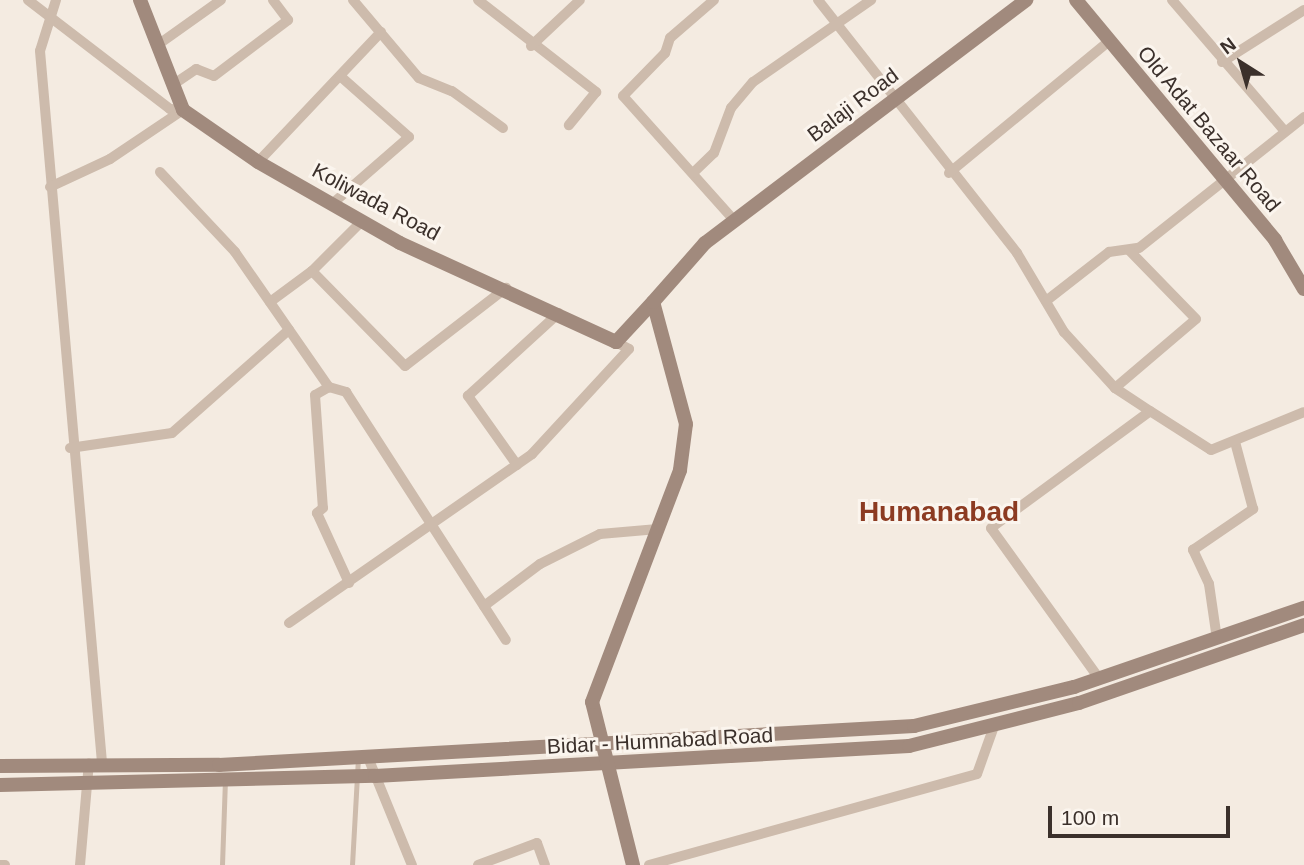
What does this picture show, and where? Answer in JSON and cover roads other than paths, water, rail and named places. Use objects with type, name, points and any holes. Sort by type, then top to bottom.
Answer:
[{"type":"main road","points":[[140,0],[183,110]]},
{"type":"main road","name":"Balaji Road","points":[[653,302],[705,243],[1026,0]]},
{"type":"main road","name":"Old Adat Bazaar Road","points":[[1076,0],[1275,240],[1304,289]]},
{"type":"main road","name":"Koliwada Road","points":[[183,110],[258,162],[362,221],[616,342]]},
{"type":"main road","points":[[616,342],[653,302]]},
{"type":"main road","points":[[633,865],[600,747],[592,702],[680,470],[686,424],[653,302]]},
{"type":"main road","name":"Bidar - Humnabad Road","points":[[0,766],[95,763],[225,765],[362,756],[600,747],[914,726],[1098,677],[1217,639],[1304,607]]},
{"type":"main road","name":"Bidar - Humnabad Road","points":[[0,785],[376,776],[605,766],[909,746],[993,729],[1304,625]]},
{"type":"street","points":[[28,0],[50,20],[170,109],[183,110]]},
{"type":"street","points":[[56,0],[40,51],[95,763],[87,782],[80,865]]},
{"type":"street","points":[[159,44],[221,0]]},
{"type":"street","points":[[174,84],[195,69],[214,76],[288,20],[273,0]]},
{"type":"street","points":[[353,0],[419,78],[452,91],[503,128]]},
{"type":"street","points":[[478,0],[531,46],[596,92],[569,125]]},
{"type":"street","points":[[531,46],[580,0]]},
{"type":"street","points":[[714,0],[670,38],[665,53],[623,96],[734,220]]},
{"type":"street","points":[[818,0],[897,99],[949,173],[1017,253],[1046,302],[1115,388],[1211,450],[1304,412]]},
{"type":"street","points":[[693,173],[714,153],[731,108],[753,82],[870,0]]},
{"type":"street","points":[[1172,0],[1222,62],[1284,130]]},
{"type":"street","points":[[1222,62],[1304,10]]},
{"type":"street","points":[[258,162],[381,33]]},
{"type":"street","points":[[949,173],[1109,41]]},
{"type":"street","points":[[332,204],[409,137],[340,76]]},
{"type":"street","points":[[50,187],[110,159],[183,110]]},
{"type":"street","points":[[1046,302],[1109,252],[1139,248],[1222,178],[1304,117]]},
{"type":"street","points":[[160,172],[236,252],[329,387],[346,392],[506,640]]},
{"type":"street","points":[[270,302],[312,271],[362,221]]},
{"type":"street","points":[[1115,388],[1196,319],[1129,250]]},
{"type":"street","points":[[312,271],[405,366],[506,288]]},
{"type":"street","points":[[517,465],[468,396],[559,313]]},
{"type":"street","points":[[70,449],[172,433],[289,330]]},
{"type":"street","points":[[289,623],[434,527],[517,465],[629,349],[616,342]]},
{"type":"street","points":[[329,387],[315,395],[323,508],[317,513],[349,583]]},
{"type":"street","points":[[1098,677],[991,528],[1150,411]]},
{"type":"street","points":[[1217,639],[1209,584],[1192,550],[1253,509],[1235,442]]},
{"type":"street","points":[[484,606],[541,564],[600,534],[658,529]]},
{"type":"street","points":[[649,865],[977,775],[993,729]]},
{"type":"street","points":[[362,756],[376,776],[412,865]]},
{"type":"street","points":[[478,865],[537,843],[544,862],[531,865]]},
{"type":"street","points":[[0,865],[5,865]]},
{"type":"lane","points":[[352,865],[362,756]]},
{"type":"lane","points":[[222,865],[225,765]]},
{"type":"district","name":"Humanabad","points":[[939,512]]}]
